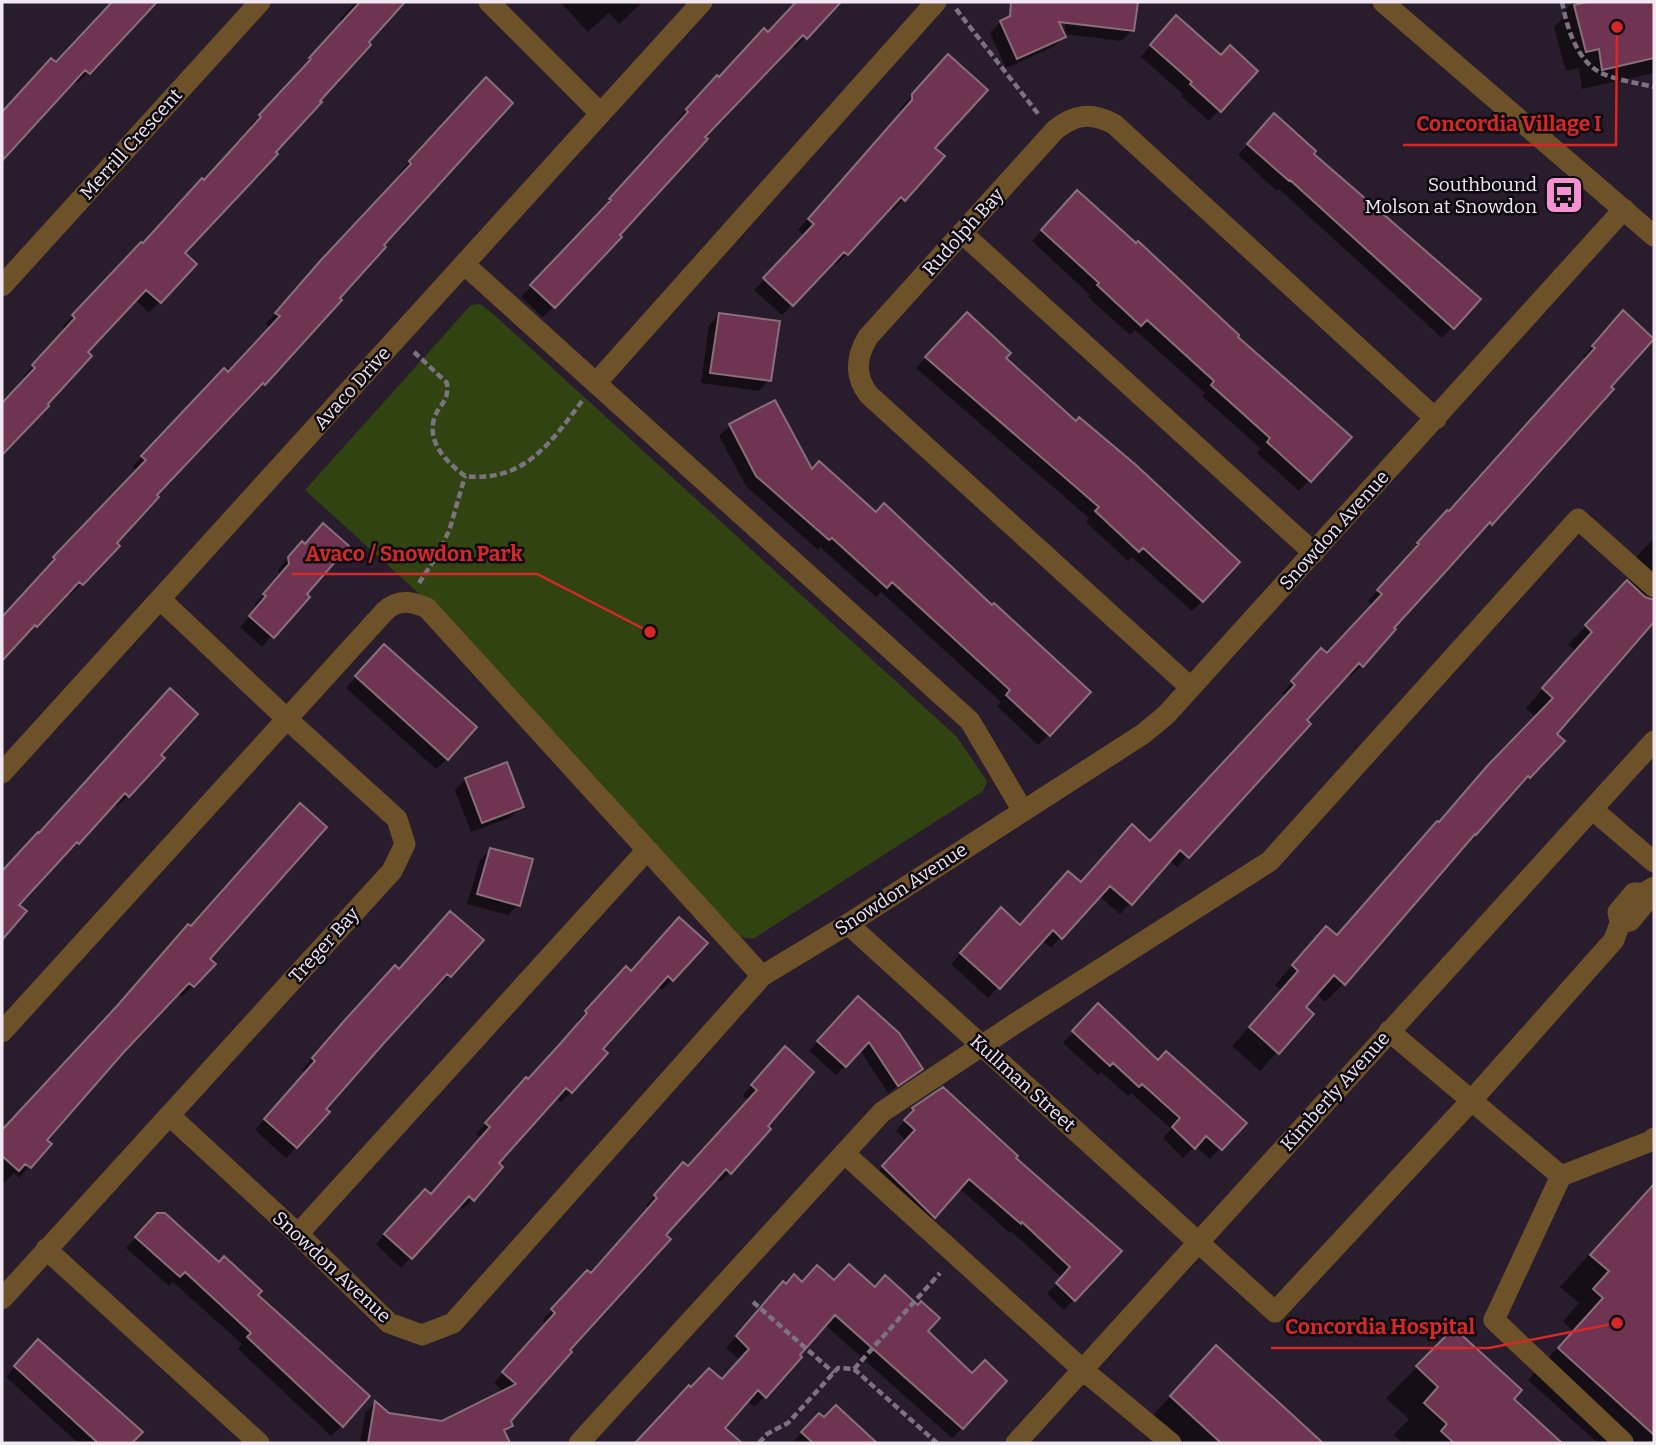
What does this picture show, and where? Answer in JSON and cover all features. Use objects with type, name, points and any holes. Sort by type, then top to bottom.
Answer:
[{"type":"street","name":"Merrill Crescent","points":[[2,286],[260,2]]},
{"type":"street","points":[[489,2],[600,113]]},
{"type":"street","name":"Avaco Drive","points":[[2,773],[702,2]]},
{"type":"street","points":[[596,383],[936,2]]},
{"type":"street","points":[[1383,2],[1654,236]]},
{"type":"street","name":"Rudolph Bay","points":[[1190,687],[863,387],[857,367],[868,337],[1053,133],[1065,122],[1083,115],[1104,118],[1114,124],[1436,419]]},
{"type":"street","name":"Snowdon Avenue","points":[[169,1115],[298,1234],[388,1323],[422,1335],[453,1323],[762,976],[848,924],[1155,725],[1436,419],[1624,209]]},
{"type":"street","points":[[962,233],[1314,553]]},
{"type":"street","points":[[464,264],[970,721],[1023,811]]},
{"type":"street","points":[[579,1443],[881,1112],[1270,861],[1578,520],[1654,587]]},
{"type":"street","name":"Treger Bay","points":[[2,1299],[393,871],[405,844],[397,818],[161,600]]},
{"type":"street","points":[[2,1032],[385,611],[399,602],[427,608],[762,976]]},
{"type":"street","name":"Kimberly Avenue","points":[[1016,1443],[1654,741]]},
{"type":"street","points":[[1592,809],[1654,862]]},
{"type":"street","points":[[298,1234],[647,850]]},
{"type":"street","points":[[1472,1101],[1614,940],[1620,923],[1618,912],[1634,893],[1649,890]]},
{"type":"street","name":"Kullman Street","points":[[848,924],[1275,1311],[1472,1101]]},
{"type":"street","points":[[1389,1031],[1561,1177]]},
{"type":"street","points":[[1622,1442],[1494,1320],[1561,1177],[1654,1138]]},
{"type":"street","points":[[844,1153],[1083,1370],[1171,1443]]},
{"type":"street","points":[[46,1250],[259,1443]]},
{"type":"path","points":[[1562,2],[1567,29],[1586,62],[1601,73],[1654,87]]},
{"type":"path","points":[[951,3],[1053,133]]},
{"type":"path","points":[[398,338],[447,383],[446,402],[434,419],[434,435],[440,454],[465,476],[499,476],[515,470],[553,440],[596,383]]},
{"type":"path","points":[[408,602],[440,551],[450,528],[465,476]]},
{"type":"path","points":[[854,1368],[956,1255]]},
{"type":"path","points":[[753,1303],[834,1373]]},
{"type":"path","points":[[759,1443],[767,1434],[788,1423],[838,1368],[854,1368],[937,1443]]},
{"type":"green space","points":[[480,304],[957,737],[987,781],[983,791],[753,939],[741,937],[435,608],[305,490],[471,305]]},
{"type":"building","points":[[112,2],[157,2],[90,74],[85,70],[2,161],[2,112],[51,58],[56,62]]},
{"type":"building","points":[[360,2],[405,2],[369,42],[371,45],[320,101],[322,102],[276,152],[278,154],[185,253],[197,264],[161,303],[146,290],[88,352],[92,356],[49,406],[2,455],[2,403],[35,368],[32,365],[75,318],[72,315],[202,178],[204,180]]},
{"type":"building","points":[[796,2],[841,2],[807,39],[803,35],[705,137],[708,139],[555,308],[530,285],[611,200],[609,199],[688,112],[686,109],[717,75],[719,77],[764,28],[768,32]]},
{"type":"building","points":[[1011,2],[1138,2],[1134,31],[1059,22],[1066,37],[1017,59],[1000,21],[1010,16]]},
{"type":"building","points":[[1587,2],[1654,2],[1654,58],[1602,70],[1599,49],[1586,52],[1574,5]]},
{"type":"building","points":[[1176,15],[1221,55],[1230,45],[1258,71],[1221,112],[1150,45]]},
{"type":"building","points":[[948,54],[988,90],[935,148],[945,156],[905,201],[901,197],[848,255],[844,252],[793,306],[763,278],[814,224],[808,219],[912,100],[912,94]]},
{"type":"building","points":[[486,77],[513,103],[384,245],[386,247],[340,298],[342,300],[265,385],[263,383],[157,495],[159,497],[117,543],[120,546],[83,585],[79,582],[2,661],[2,617],[55,559],[53,557],[146,460],[141,456],[224,368],[228,372],[280,316],[275,313]]},
{"type":"building","points":[[1274,113],[1316,151],[1314,154],[1481,299],[1454,329],[1247,144]]},
{"type":"building","points":[[1077,190],[1136,243],[1138,241],[1239,335],[1238,337],[1352,437],[1311,482],[1267,442],[1270,438],[1211,385],[1214,381],[1147,320],[1141,326],[1041,230]]},
{"type":"building","points":[[1623,310],[1654,339],[1611,387],[1614,389],[1492,525],[1490,522],[1394,628],[1396,629],[1363,667],[1359,663],[1307,720],[1311,724],[1189,858],[1180,850],[1132,905],[1110,886],[1062,939],[1053,930],[1000,989],[960,953],[1001,907],[1020,925],[1068,871],[1081,882],[1132,824],[1150,841],[1295,685],[1291,681],[1321,648],[1327,653],[1382,594],[1377,590],[1595,348],[1592,346]]},
{"type":"building","points":[[967,312],[1011,353],[1006,358],[1076,421],[1079,417],[1136,465],[1240,562],[1203,602],[1143,548],[1139,552],[1095,511],[1099,507],[925,357]]},
{"type":"building","points":[[719,313],[780,321],[771,381],[710,373]]},
{"type":"building","points":[[775,400],[812,469],[819,461],[876,512],[884,503],[992,605],[994,603],[1091,692],[1050,736],[1006,695],[1010,690],[892,582],[887,588],[832,538],[829,540],[756,476],[729,424]]},
{"type":"building","points":[[323,523],[349,546],[307,594],[310,597],[274,638],[249,616],[266,596],[263,594],[289,564],[288,557],[302,541],[305,544]]},
{"type":"building","points":[[1627,580],[1645,597],[1654,600],[1654,622],[1557,734],[1565,741],[1530,778],[1528,776],[1475,834],[1345,985],[1334,975],[1306,1007],[1314,1014],[1279,1054],[1249,1027],[1298,971],[1292,965],[1326,926],[1337,935],[1488,765],[1553,698],[1542,688],[1592,632],[1585,625]]},
{"type":"building","points":[[384,644],[477,727],[448,760],[355,676]]},
{"type":"building","points":[[170,688],[198,714],[161,755],[165,758],[129,797],[125,793],[19,905],[27,911],[2,940],[2,871]]},
{"type":"building","points":[[507,762],[524,807],[482,823],[465,778]]},
{"type":"building","points":[[300,803],[327,827],[210,959],[216,964],[194,987],[189,983],[123,1053],[47,1140],[52,1144],[31,1168],[25,1164],[19,1171],[2,1156],[2,1130],[117,1006],[188,924],[191,926]]},
{"type":"building","points":[[490,848],[533,859],[520,906],[477,894]]},
{"type":"building","points":[[450,911],[484,940],[451,977],[447,974],[384,1043],[326,1109],[330,1112],[297,1148],[264,1119],[315,1061],[312,1058],[344,1021],[395,965],[399,969]]},
{"type":"building","points":[[679,917],[708,943],[673,981],[668,976],[603,1049],[608,1053],[572,1093],[566,1088],[499,1163],[503,1167],[474,1201],[469,1196],[412,1259],[384,1234],[425,1189],[431,1194],[490,1127],[485,1123],[559,1045],[587,1013],[585,1011],[626,966],[631,971]]},
{"type":"building","points":[[858,996],[899,1033],[923,1069],[898,1086],[869,1042],[846,1067],[817,1041]]},
{"type":"building","points":[[1098,1003],[1158,1060],[1166,1051],[1247,1123],[1222,1150],[1206,1136],[1195,1149],[1172,1127],[1180,1118],[1142,1084],[1139,1087],[1113,1063],[1110,1066],[1072,1031]]},
{"type":"building","points":[[785,1046],[814,1072],[768,1126],[771,1129],[731,1174],[726,1169],[666,1235],[671,1239],[570,1350],[572,1352],[511,1421],[513,1426],[504,1430],[510,1443],[368,1443],[375,1401],[389,1413],[442,1421],[516,1384],[502,1372],[555,1313],[551,1309],[587,1270],[591,1273],[657,1198],[654,1195],[683,1162],[688,1166],[757,1090],[751,1085]]},
{"type":"building","points":[[943,1087],[1018,1156],[1016,1158],[1122,1251],[1075,1301],[1056,1283],[1070,1267],[1022,1222],[1021,1224],[969,1179],[935,1218],[882,1166],[915,1130],[904,1120],[914,1110],[912,1108]]},
{"type":"building","points":[[1654,1184],[1654,1435],[1558,1348],[1603,1298],[1593,1289],[1609,1271],[1590,1255]]},
{"type":"building","points":[[157,1213],[165,1213],[219,1262],[224,1256],[262,1291],[258,1295],[370,1396],[343,1427],[247,1337],[251,1333],[185,1272],[180,1277],[135,1237]]},
{"type":"building","points":[[849,1264],[875,1287],[885,1275],[918,1305],[921,1301],[940,1318],[928,1331],[972,1373],[985,1360],[1007,1381],[963,1429],[835,1315],[766,1398],[758,1390],[725,1428],[742,1443],[635,1443],[689,1385],[691,1387],[709,1368],[722,1379],[749,1349],[736,1336],[783,1281],[786,1284],[794,1274],[802,1282],[817,1265],[834,1280]]},
{"type":"building","points":[[1454,1328],[1522,1390],[1514,1399],[1562,1443],[1454,1443],[1441,1431],[1447,1424],[1424,1403],[1438,1387],[1416,1366]]},
{"type":"building","points":[[38,1339],[143,1432],[132,1443],[98,1443],[14,1366]]},
{"type":"building","points":[[1216,1345],[1323,1443],[1221,1443],[1170,1396]]},
{"type":"building","points":[[836,1405],[877,1443],[813,1443],[801,1432],[819,1413],[824,1417]]},
{"type":"place","name":"Concordia Village I","points":[[1617,27]]},
{"type":"place","name":"Southbound Molson at Snowdon","points":[[1564,195]]},
{"type":"place","name":"Avaco / Snowdon Park","points":[[650,632]]},
{"type":"place","name":"Concordia Hospital","points":[[1617,1323]]}]
